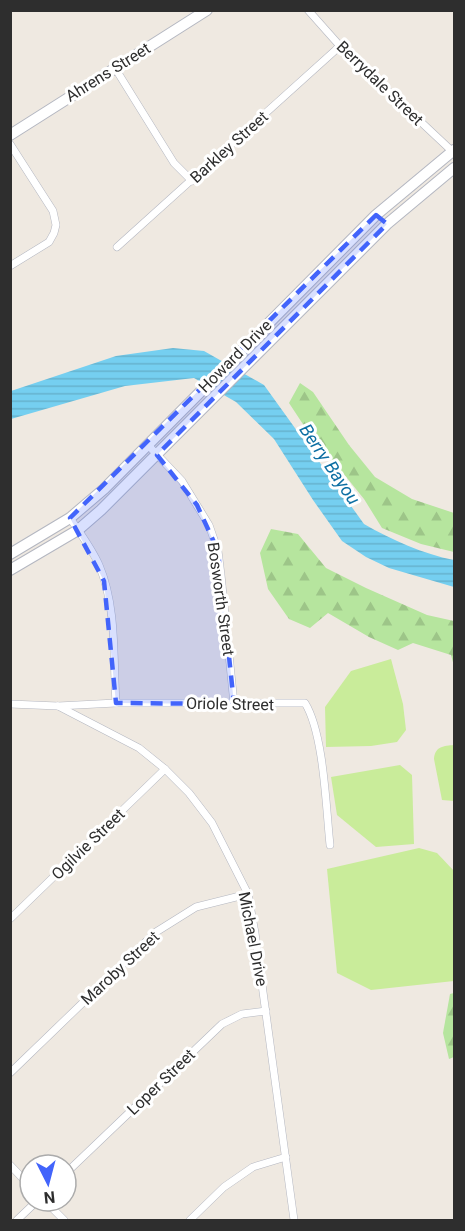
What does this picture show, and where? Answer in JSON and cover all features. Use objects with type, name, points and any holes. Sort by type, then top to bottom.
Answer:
[{"type":"main road","name":"Ahrens Street","points":[[10,135],[207,10]]},
{"type":"main road","name":"Howard Drive","points":[[10,554],[70,518],[104,489],[376,215],[454,152]]},
{"type":"main road","name":"Howard Drive","points":[[10,570],[78,530],[101,510],[387,224],[454,168]]},
{"type":"main road","points":[[376,215],[387,224]]},
{"type":"main road","points":[[293,298],[304,309]]},
{"type":"street","name":"Berrydale Street","points":[[308,10],[340,46],[454,152]]},
{"type":"street","name":"Barkley Street","points":[[117,247],[192,182],[340,46]]},
{"type":"street","points":[[115,68],[174,163],[192,182]]},
{"type":"street","points":[[10,144],[53,212],[56,225],[49,242],[10,266]]},
{"type":"street","name":"Bosworth Street","points":[[147,444],[182,481],[198,505],[209,525],[218,551],[234,704]]},
{"type":"street","points":[[70,518],[99,564],[104,581],[111,617],[116,703]]},
{"type":"street","name":"Oriole Street","points":[[10,704],[58,706],[116,703],[305,703],[311,712],[321,758],[330,845]]},
{"type":"street","name":"Michael Drive","points":[[58,706],[139,748],[165,769],[189,793],[212,823],[248,894],[294,1221]]},
{"type":"street","name":"Ogilvie Street","points":[[10,919],[165,769]]},
{"type":"street","name":"Maroby Street","points":[[10,1073],[156,932],[196,907],[248,894]]},
{"type":"street","name":"Loper Street","points":[[78,1162],[222,1024],[242,1014],[266,1011]]},
{"type":"street","points":[[190,1221],[224,1187],[253,1167],[286,1157]]},
{"type":"highlighted area","points":[[376,215],[387,224],[157,455],[197,505],[218,551],[234,704],[116,703],[104,581],[70,518]]},
{"type":"green space","points":[[300,383],[313,392],[349,445],[375,477],[412,499],[454,513],[454,552],[421,544],[382,528],[364,499],[320,450],[289,403]]},
{"type":"green space","points":[[271,529],[298,534],[326,568],[427,615],[454,621],[454,666],[451,655],[413,643],[398,650],[369,637],[328,613],[310,628],[289,619],[268,589],[260,553]]},
{"type":"green space","points":[[391,659],[403,704],[406,730],[397,742],[371,746],[326,747],[325,707],[351,671]]},
{"type":"green space","points":[[454,745],[454,801],[442,800],[434,759],[436,751]]},
{"type":"green space","points":[[400,765],[412,775],[414,844],[376,847],[337,815],[331,777]]},
{"type":"green space","points":[[419,848],[437,853],[454,871],[454,981],[371,990],[337,973],[327,869]]},
{"type":"green space","points":[[454,993],[454,1057],[449,1059],[443,1033],[450,994]]},
{"type":"water","points":[[173,348],[204,351],[264,385],[364,524],[408,546],[454,560],[454,587],[389,568],[366,557],[342,541],[274,439],[236,402],[194,378],[125,386],[11,419],[11,391],[116,356]]},
{"type":"water label","name":"Berry Bayou","points":[[330,464]]}]
